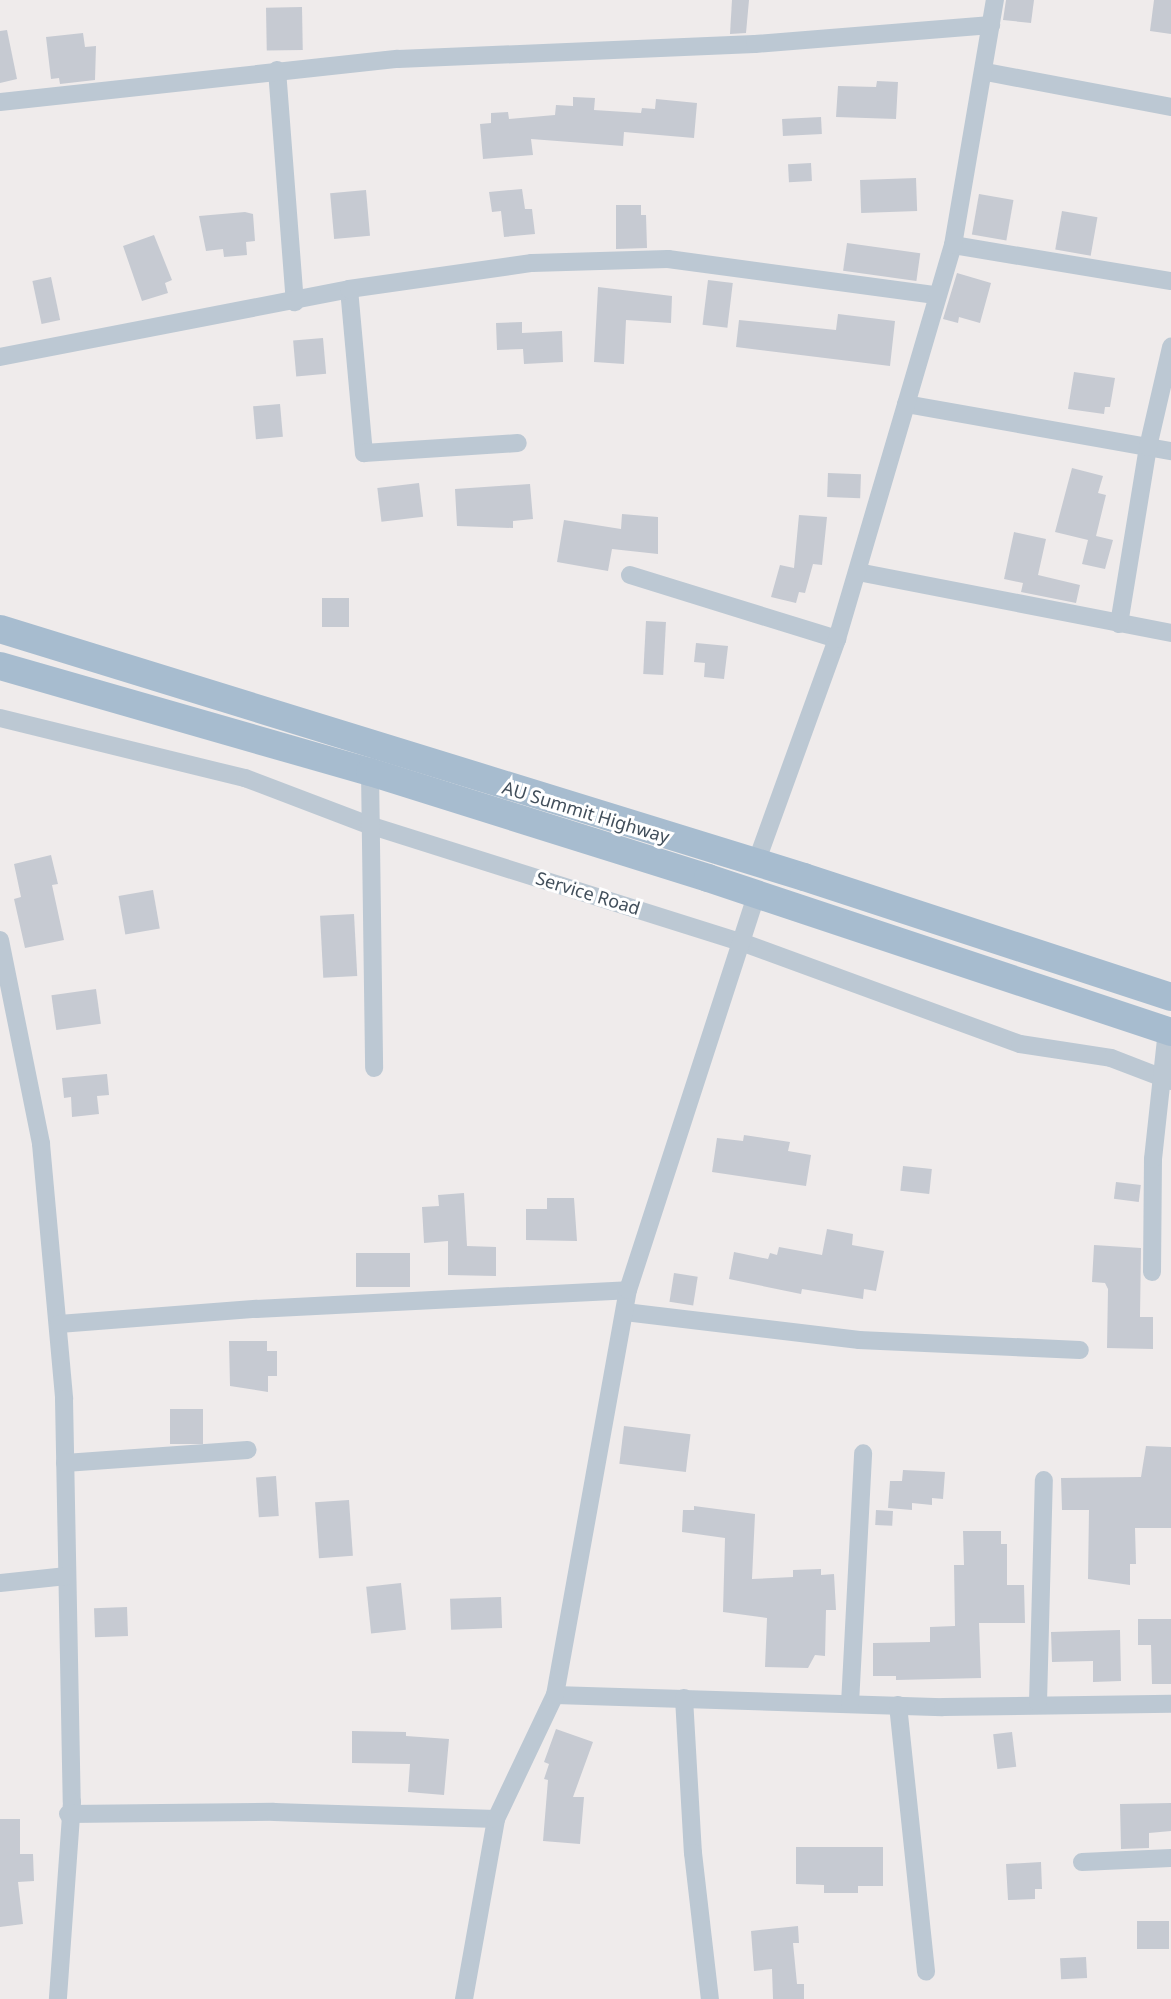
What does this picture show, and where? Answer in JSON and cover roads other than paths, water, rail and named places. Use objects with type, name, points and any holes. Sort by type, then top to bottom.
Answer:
[{"type":"main road","name":"AU Summit Highway","points":[[0,629],[756,863],[1171,997]]},
{"type":"main road","name":"AU Summit Highway","points":[[0,666],[370,772],[757,894],[1169,1031]]},
{"type":"street","points":[[756,863],[837,639],[936,295],[953,245],[986,72],[995,0]]},
{"type":"street","points":[[0,102],[276,70],[398,59],[755,44],[991,25]]},
{"type":"street","points":[[276,70],[295,302]]},
{"type":"street","points":[[986,72],[1171,107]]},
{"type":"street","points":[[953,245],[1171,281]]},
{"type":"street","points":[[0,357],[295,302],[349,289],[532,263],[668,259],[936,295]]},
{"type":"street","points":[[349,289],[364,453],[518,443]]},
{"type":"street","points":[[1119,624],[1148,447],[1171,347]]},
{"type":"street","points":[[906,404],[1171,451]]},
{"type":"street","points":[[858,572],[1171,633]]},
{"type":"street","points":[[630,575],[837,639]]},
{"type":"street","name":"Service Road","points":[[0,718],[245,778],[369,825],[741,942],[1020,1044],[1111,1058],[1165,1079]]},
{"type":"street","points":[[370,772],[374,1068]]},
{"type":"street","points":[[464,1999],[496,1819],[555,1695],[628,1290],[757,894]]},
{"type":"street","points":[[0,940],[41,1144],[59,1324],[65,1463],[68,1814],[58,1999]]},
{"type":"street","points":[[1152,1272],[1169,1031]]},
{"type":"street","points":[[59,1324],[628,1290]]},
{"type":"street","points":[[625,1312],[859,1340],[1080,1350]]},
{"type":"street","points":[[65,1463],[248,1450]]},
{"type":"street","points":[[850,1704],[863,1453]]},
{"type":"street","points":[[1038,1703],[1044,1480]]},
{"type":"street","points":[[0,1583],[66,1576]]},
{"type":"street","points":[[555,1695],[898,1705],[1171,1704]]},
{"type":"street","points":[[684,1698],[693,1853],[709,1999]]},
{"type":"street","points":[[898,1705],[926,1972]]},
{"type":"street","points":[[68,1814],[274,1812],[496,1819]]},
{"type":"street","points":[[1082,1862],[1171,1858]]}]
